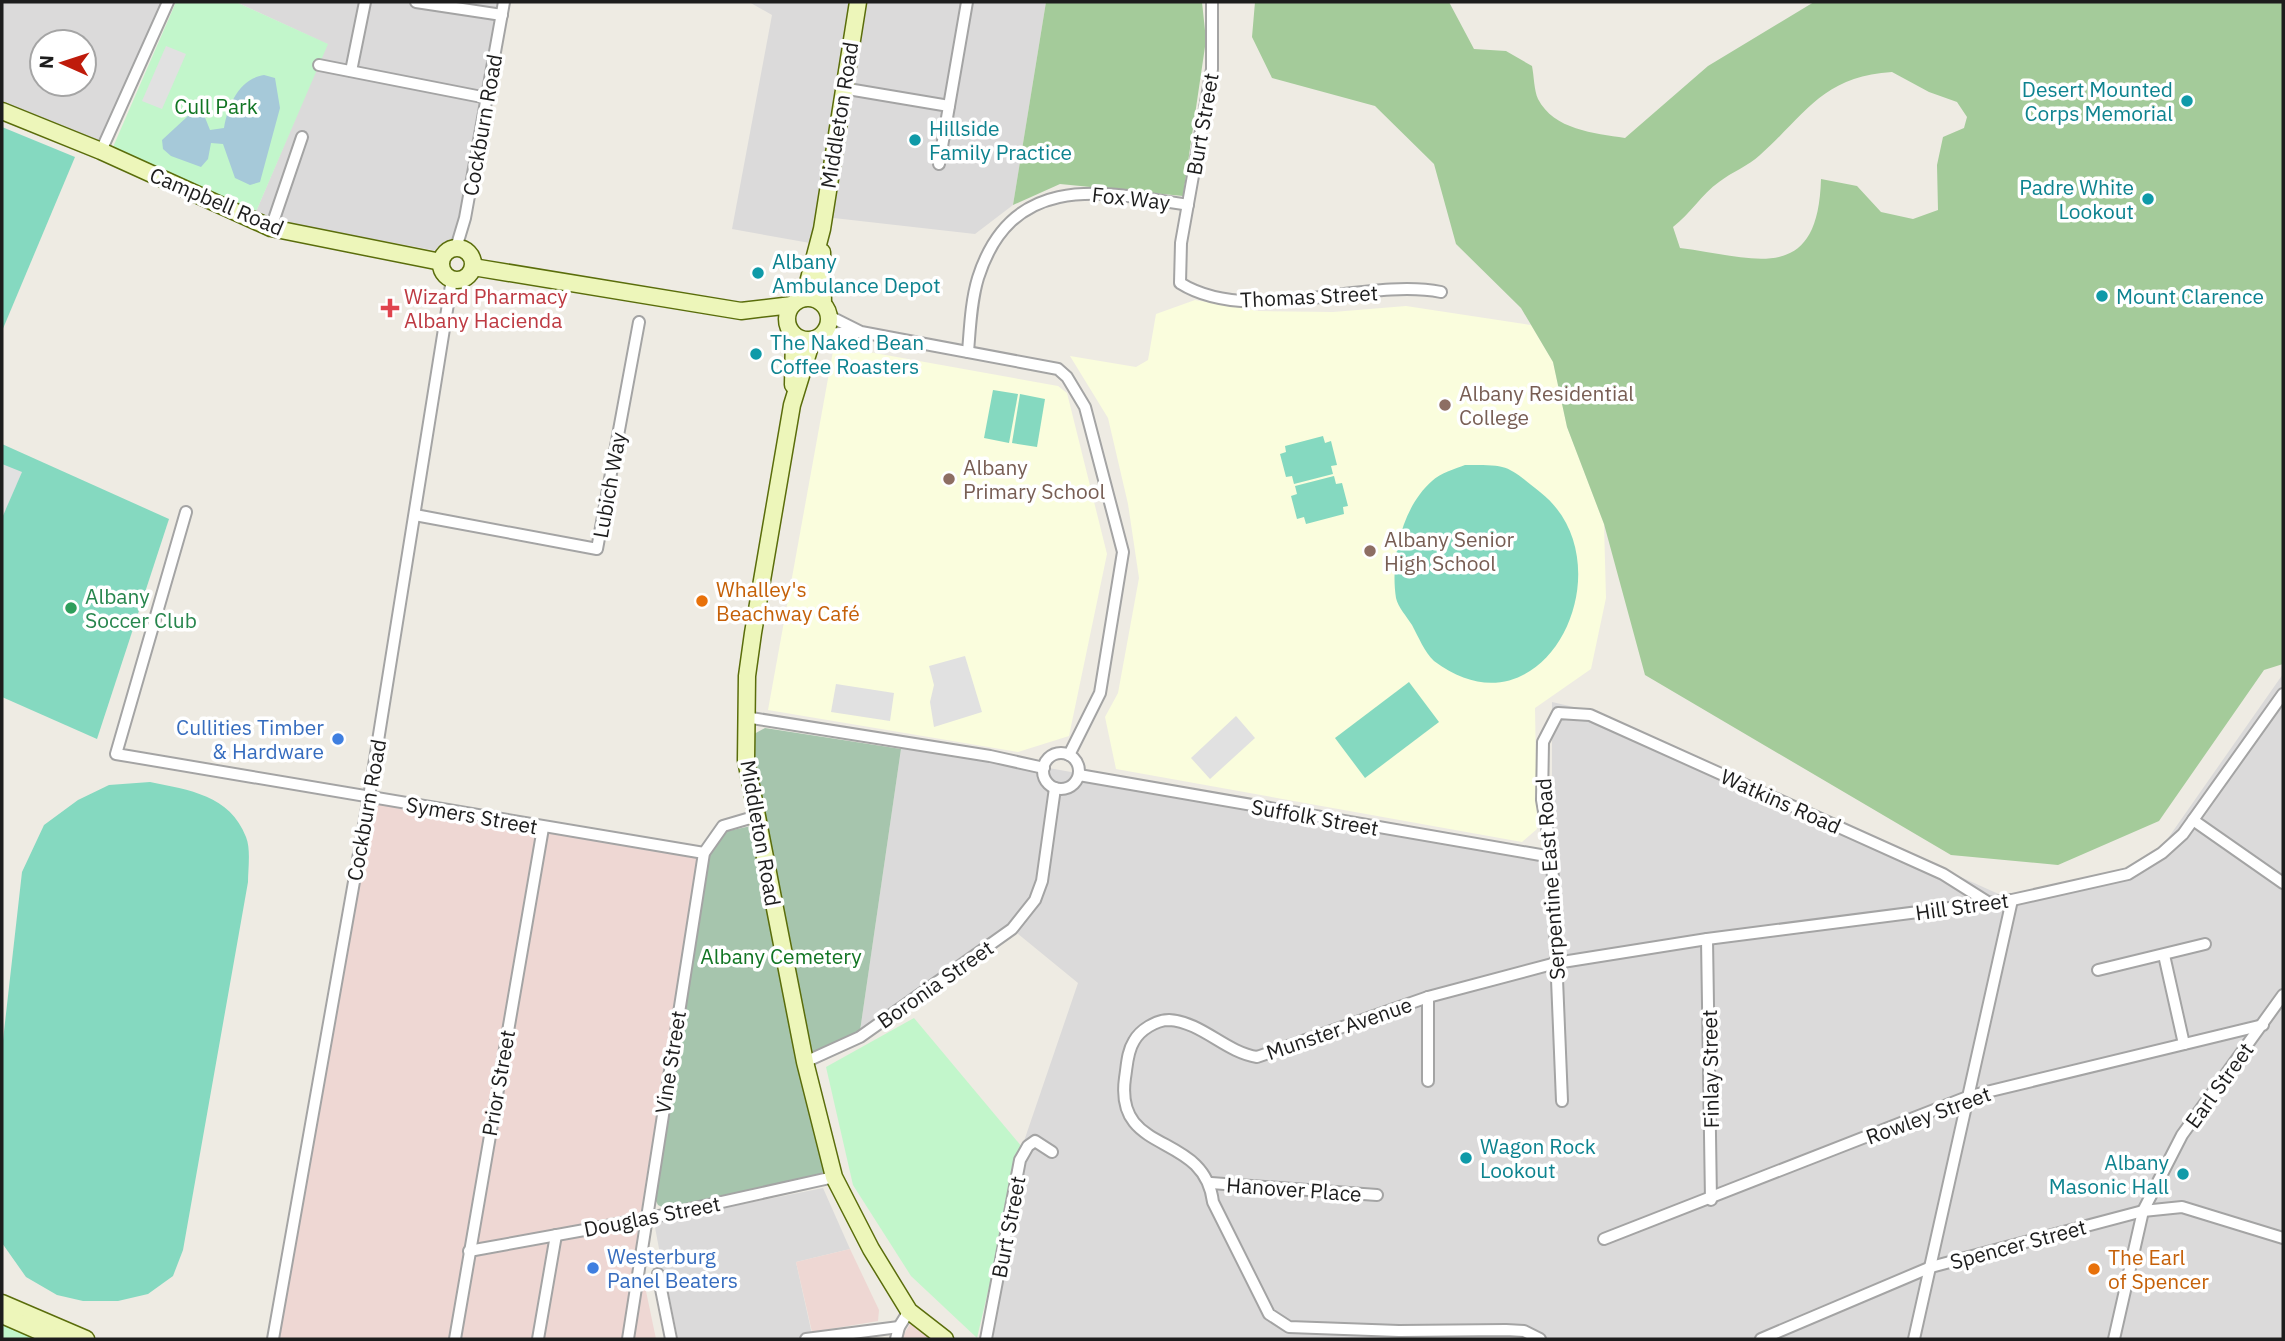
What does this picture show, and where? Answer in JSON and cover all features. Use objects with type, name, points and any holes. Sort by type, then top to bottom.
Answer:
[{"type":"main road","name":"Middleton Road","points":[[858,2],[842,88],[822,229],[791,330],[792,405],[754,624],[745,717],[746,760],[804,1062],[834,1177],[909,1311],[946,1339]]},
{"type":"main road","name":"Campbell Road","points":[[2,111],[101,151],[271,228],[441,262]]},
{"type":"main road","name":"Middleton Road","points":[[792,405],[826,310],[822,229]]},
{"type":"main road","points":[[456,248],[467,251],[473,267],[468,276],[452,279],[444,272],[441,262],[446,252],[456,248]]},
{"type":"main road","points":[[473,267],[741,311],[818,337]]},
{"type":"main road","points":[[741,311],[798,302],[826,310]]},
{"type":"main road","name":"Middleton Road","points":[[872,1249],[946,1339]]},
{"type":"main road","points":[[2,1303],[86,1339]]},
{"type":"main road","points":[[2,1315],[57,1339]]},
{"type":"street","points":[[101,151],[168,2]]},
{"type":"street","points":[[351,71],[365,2]]},
{"type":"street","points":[[416,2],[502,15]]},
{"type":"street","name":"Cockburn Road","points":[[456,248],[465,218],[504,2]]},
{"type":"street","points":[[939,164],[967,2]]},
{"type":"street","name":"Burt Street","points":[[1180,283],[1178,266],[1212,69],[1213,4]]},
{"type":"street","points":[[319,65],[487,98]]},
{"type":"street","points":[[842,88],[949,106]]},
{"type":"street","points":[[271,228],[302,136]]},
{"type":"street","name":"Fox Way","points":[[968,352],[978,279],[994,242],[1020,215],[1041,202],[1066,193],[1104,193],[1188,205]]},
{"type":"street","name":"Cockburn Road","points":[[273,1339],[369,797],[452,279]]},
{"type":"street","name":"Thomas Street","points":[[1180,283],[1199,295],[1228,300],[1322,298],[1420,288],[1441,292]]},
{"type":"street","points":[[826,310],[861,332]]},
{"type":"street","name":"Lubich Way","points":[[415,516],[597,549],[639,321]]},
{"type":"street","points":[[818,337],[861,332],[1048,366],[1068,377],[1085,407],[1123,552],[1100,693],[1069,755]]},
{"type":"street","name":"Symers Street","points":[[186,512],[116,754],[543,828],[704,852]]},
{"type":"street","name":"Hill Street","points":[[1556,963],[1707,939],[2012,900],[2128,874],[2172,846],[2283,694]]},
{"type":"street","name":"Serpentine East Road","points":[[1562,1101],[1552,857],[1542,800],[1543,743],[1558,713],[1567,711]]},
{"type":"street","name":"Watkins Road","points":[[1567,711],[1590,715],[1943,874],[1989,902]]},
{"type":"street","points":[[745,717],[990,756],[1044,768]]},
{"type":"street","points":[[1054,755],[1069,755],[1077,763],[1079,775],[1073,785],[1055,788],[1045,778],[1044,768],[1054,755]]},
{"type":"street","name":"Suffolk Street","points":[[1079,775],[1552,857]]},
{"type":"street","name":"Boronia Street","points":[[804,1062],[860,1037],[1012,929],[1035,900],[1042,881],[1055,788]]},
{"type":"street","name":"Vine Street","points":[[628,1339],[704,852],[723,826],[757,816]]},
{"type":"street","points":[[2193,820],[2283,883]]},
{"type":"street","name":"Prior Street","points":[[455,1339],[543,828]]},
{"type":"street","points":[[1914,1339],[2012,900]]},
{"type":"street","name":"Finlay Street","points":[[1707,939],[1711,1200]]},
{"type":"street","points":[[2098,970],[2205,944]]},
{"type":"street","points":[[2164,955],[2184,1044]]},
{"type":"street","name":"Munster Avenue","points":[[1540,1339],[1524,1331],[1289,1327],[1269,1314],[1251,1281],[1213,1202],[1211,1183],[1180,1151],[1138,1129],[1126,1114],[1124,1082],[1134,1040],[1157,1022],[1178,1021],[1205,1032],[1239,1054],[1257,1057],[1428,997],[1556,963]]},
{"type":"street","name":"Earl Street","points":[[2114,1339],[2143,1211],[2182,1135],[2283,995]]},
{"type":"street","points":[[1428,997],[1428,1081]]},
{"type":"street","name":"Rowley Street","points":[[1604,1240],[1970,1096],[2263,1025]]},
{"type":"street","name":"Burt Street","points":[[986,1339],[1020,1160],[1028,1146],[1035,1141],[1052,1152]]},
{"type":"street","name":"Douglas Street","points":[[469,1251],[645,1219],[834,1177]]},
{"type":"street","name":"Hanover Place","points":[[1211,1183],[1377,1195]]},
{"type":"street","name":"Spencer Street","points":[[1761,1339],[1931,1267],[2143,1211],[2182,1207],[2283,1238]]},
{"type":"street","points":[[538,1339],[556,1235]]},
{"type":"street","points":[[658,1274],[671,1339]]},
{"type":"street","points":[[896,1339],[899,1327],[909,1311]]},
{"type":"street","points":[[806,1339],[899,1327]]},
{"type":"shaded area","points":[[2,2],[167,2],[101,151],[2,106]]},
{"type":"shaded area","points":[[236,2],[510,2],[462,239],[438,251],[292,224],[255,214],[327,44]]},
{"type":"shaded area","points":[[749,2],[1046,2],[1013,205],[975,234],[816,216],[810,243],[732,229],[772,15]]},
{"type":"shaded area","points":[[166,46],[186,54],[162,109],[142,101]]},
{"type":"shaded area","name":"Albany Senior High School","points":[[1195,300],[1259,311],[1333,312],[1406,306],[1531,325],[1553,362],[1567,427],[1604,524],[1606,598],[1591,669],[1535,708],[1537,829],[1522,842],[1116,769],[1105,717],[1118,693],[1139,578],[1128,504],[1108,418],[1070,356],[1136,367],[1148,360],[1156,314]]},
{"type":"shaded area","name":"Albany Primary School","points":[[833,351],[869,352],[1058,386],[1067,393],[1107,554],[1069,736],[1018,752],[768,710]]},
{"type":"shaded area","points":[[2,464],[22,472],[2,518]]},
{"type":"shaded area","points":[[965,656],[982,712],[934,727],[930,702],[934,685],[929,666]]},
{"type":"shaded area","points":[[2283,674],[2283,1339],[993,1339],[1022,1147],[1078,983],[1012,929],[860,1031],[901,749],[890,740],[1552,857],[1552,702],[1591,711],[2012,900],[2152,861]]},
{"type":"shaded area","points":[[836,684],[894,693],[890,721],[831,712]]},
{"type":"shaded area","points":[[1236,716],[1255,738],[1210,779],[1191,758]]},
{"type":"shaded area","points":[[381,803],[698,857],[636,1243],[656,1339],[279,1339],[371,810]]},
{"type":"shaded area","points":[[823,1188],[850,1249],[796,1262],[813,1339],[676,1339],[654,1222]]},
{"type":"shaded area","points":[[850,1249],[879,1310],[878,1321],[812,1332],[796,1262]]},
{"type":"shaded area","points":[[910,1324],[917,1325],[932,1339],[901,1339]]},
{"type":"green space","name":"Cull Park","points":[[176,2],[236,2],[328,44],[255,214],[113,147]]},
{"type":"green space","points":[[1046,2],[1202,2],[1206,40],[1183,196],[1060,184],[1013,205]]},
{"type":"green space","points":[[1255,2],[1449,2],[1474,49],[1506,51],[1532,66],[1538,99],[1554,117],[1576,128],[1625,138],[1708,66],[1814,2],[2283,2],[2283,664],[2264,670],[2159,821],[2058,865],[1951,855],[1645,675],[1604,524],[1567,427],[1553,362],[1521,308],[1456,244],[1434,164],[1375,106],[1272,78],[1252,37]],"holes":[[[1892,72],[1929,92],[1957,102],[1967,117],[1964,128],[1943,137],[1937,165],[1938,210],[1913,219],[1881,212],[1857,186],[1821,179],[1817,213],[1808,237],[1794,251],[1777,257],[1756,259],[1680,248],[1673,227],[1713,187],[1755,159],[1832,89],[1868,75]]]},
{"type":"green space","points":[[2,127],[75,157],[2,331]]},
{"type":"green space","points":[[993,390],[1018,394],[1009,443],[984,438]]},
{"type":"green space","points":[[1020,394],[1045,399],[1037,447],[1012,443]]},
{"type":"green space","points":[[1323,436],[1325,443],[1331,441],[1337,465],[1331,466],[1333,474],[1294,484],[1292,476],[1286,477],[1280,454],[1286,452],[1285,446]]},
{"type":"green space","name":"Albany Soccer Club","points":[[2,444],[169,519],[97,739],[2,697]]},
{"type":"green space","points":[[1465,465],[1507,468],[1540,492],[1566,523],[1577,560],[1576,599],[1563,635],[1540,663],[1510,680],[1474,681],[1434,661],[1396,598],[1397,551],[1400,535],[1413,505],[1435,478]]},
{"type":"green space","points":[[1334,476],[1336,484],[1342,483],[1348,506],[1343,507],[1344,514],[1306,524],[1304,517],[1297,519],[1291,496],[1297,494],[1295,486]]},
{"type":"green space","points":[[1409,682],[1439,722],[1365,778],[1335,738]]},
{"type":"green space","name":"Albany Cemetery","points":[[765,728],[901,749],[860,1031],[799,1059],[825,1166],[821,1177],[664,1208],[658,1205],[655,1199],[707,860],[724,832],[764,823],[751,759],[754,734]]},
{"type":"green space","points":[[150,782],[207,797],[230,812],[248,842],[248,882],[183,1250],[173,1276],[148,1294],[118,1301],[83,1301],[57,1295],[26,1277],[2,1243],[2,1049],[22,872],[44,825],[78,800],[109,785]]},
{"type":"green space","points":[[914,1018],[1022,1147],[977,1338],[911,1276],[853,1185],[826,1067]]},
{"type":"green space","points":[[2,1313],[70,1339],[2,1339]]},
{"type":"water","points":[[264,75],[275,78],[280,108],[260,182],[250,185],[235,178],[223,144],[211,143],[208,159],[201,167],[171,156],[163,149],[162,140],[188,116],[204,115],[210,130],[224,128],[228,111],[241,87],[255,77]]},
{"type":"place","name":"Desert Mounted Corps Memorial","points":[[2187,101]]},
{"type":"place","name":"Hillside Family Practice","points":[[915,140]]},
{"type":"place","name":"Padre White Lookout","points":[[2148,199]]},
{"type":"place","name":"Albany Ambulance Depot","points":[[758,273]]},
{"type":"place","name":"Mount Clarence","points":[[2102,296]]},
{"type":"place","name":"Wizard Pharmacy Albany Hacienda","points":[[390,308]]},
{"type":"place","name":"The Naked Bean Coffee Roasters","points":[[756,354]]},
{"type":"place","name":"Albany Residential College","points":[[1445,405]]},
{"type":"place","name":"Albany Primary School","points":[[949,479]]},
{"type":"place","name":"Albany Senior High School","points":[[1370,551]]},
{"type":"place","name":"Whalley's Beachway Café","points":[[702,601]]},
{"type":"place","name":"Albany Soccer Club","points":[[71,608]]},
{"type":"place","name":"Cullities Timber & Hardware","points":[[338,739]]},
{"type":"place","name":"Wagon Rock Lookout","points":[[1466,1158]]},
{"type":"place","name":"Albany Masonic Hall","points":[[2183,1174]]},
{"type":"place","name":"Westerburg Panel Beaters","points":[[593,1268]]},
{"type":"place","name":"The Earl of Spencer","points":[[2094,1269]]}]
